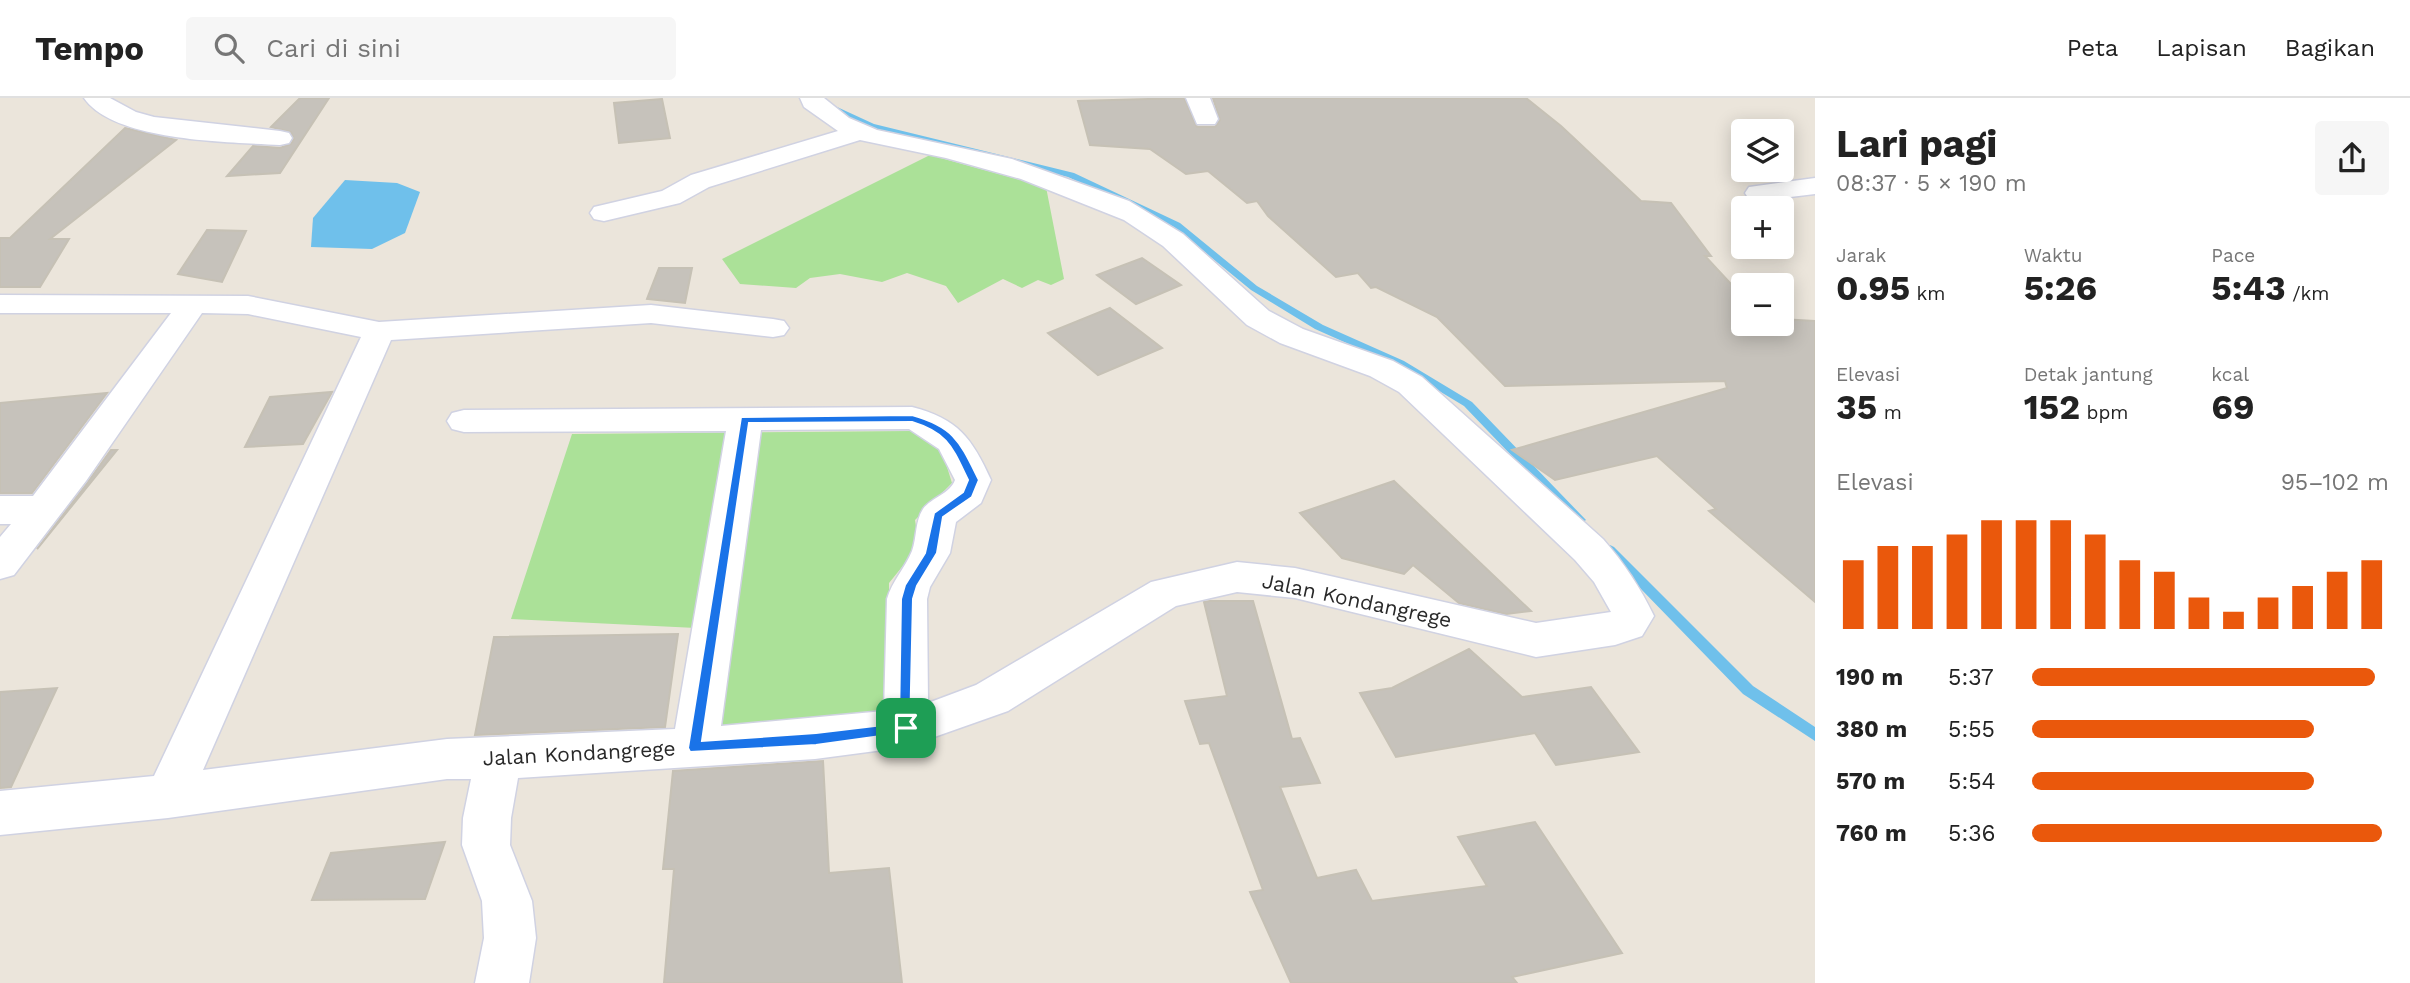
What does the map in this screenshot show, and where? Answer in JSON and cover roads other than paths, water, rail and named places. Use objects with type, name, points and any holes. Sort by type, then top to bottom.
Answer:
[{"type":"street","points":[[96,98],[101,105],[133,120],[280,138]]},
{"type":"street","points":[[812,98],[812,102],[830,119],[857,133]]},
{"type":"street","points":[[604,212],[671,197],[700,181],[857,133]]},
{"type":"street","name":"Jalan Kondangrege","points":[[0,813],[168,796],[434,761],[695,748],[816,739],[906,728],[939,719],[992,698],[1165,593],[1237,577],[1294,583],[1536,640],[1615,628],[1627,624],[1633,616],[1621,591],[1555,514],[1401,378],[1356,356],[1283,333],[1256,318],[1217,284],[1188,253],[1159,229],[1133,214],[1014,168],[857,133]]},
{"type":"street","points":[[1758,192],[1815,186]]},
{"type":"street","points":[[0,304],[248,305],[379,331],[651,314],[773,328]]},
{"type":"street","points":[[0,564],[193,304]]},
{"type":"street","points":[[168,796],[379,331]]},
{"type":"street","points":[[464,421],[912,418],[939,427],[956,443],[973,480],[968,494],[938,516],[931,553],[911,585],[907,599],[906,728]]},
{"type":"street","points":[[695,748],[745,419]]},
{"type":"street","points":[[0,510],[42,510]]},
{"type":"street","points":[[499,757],[487,818],[486,845],[507,901],[510,938],[502,983]]},
{"type":"water","points":[[345,180],[397,183],[420,192],[405,233],[372,249],[311,247],[313,218]]},
{"type":"waterway","points":[[822,98],[820,102],[871,126],[1071,175],[1177,225],[1254,288],[1319,327],[1400,363],[1468,404],[1580,520]]},
{"type":"waterway","points":[[1610,550],[1748,690],[1815,735]]}]
